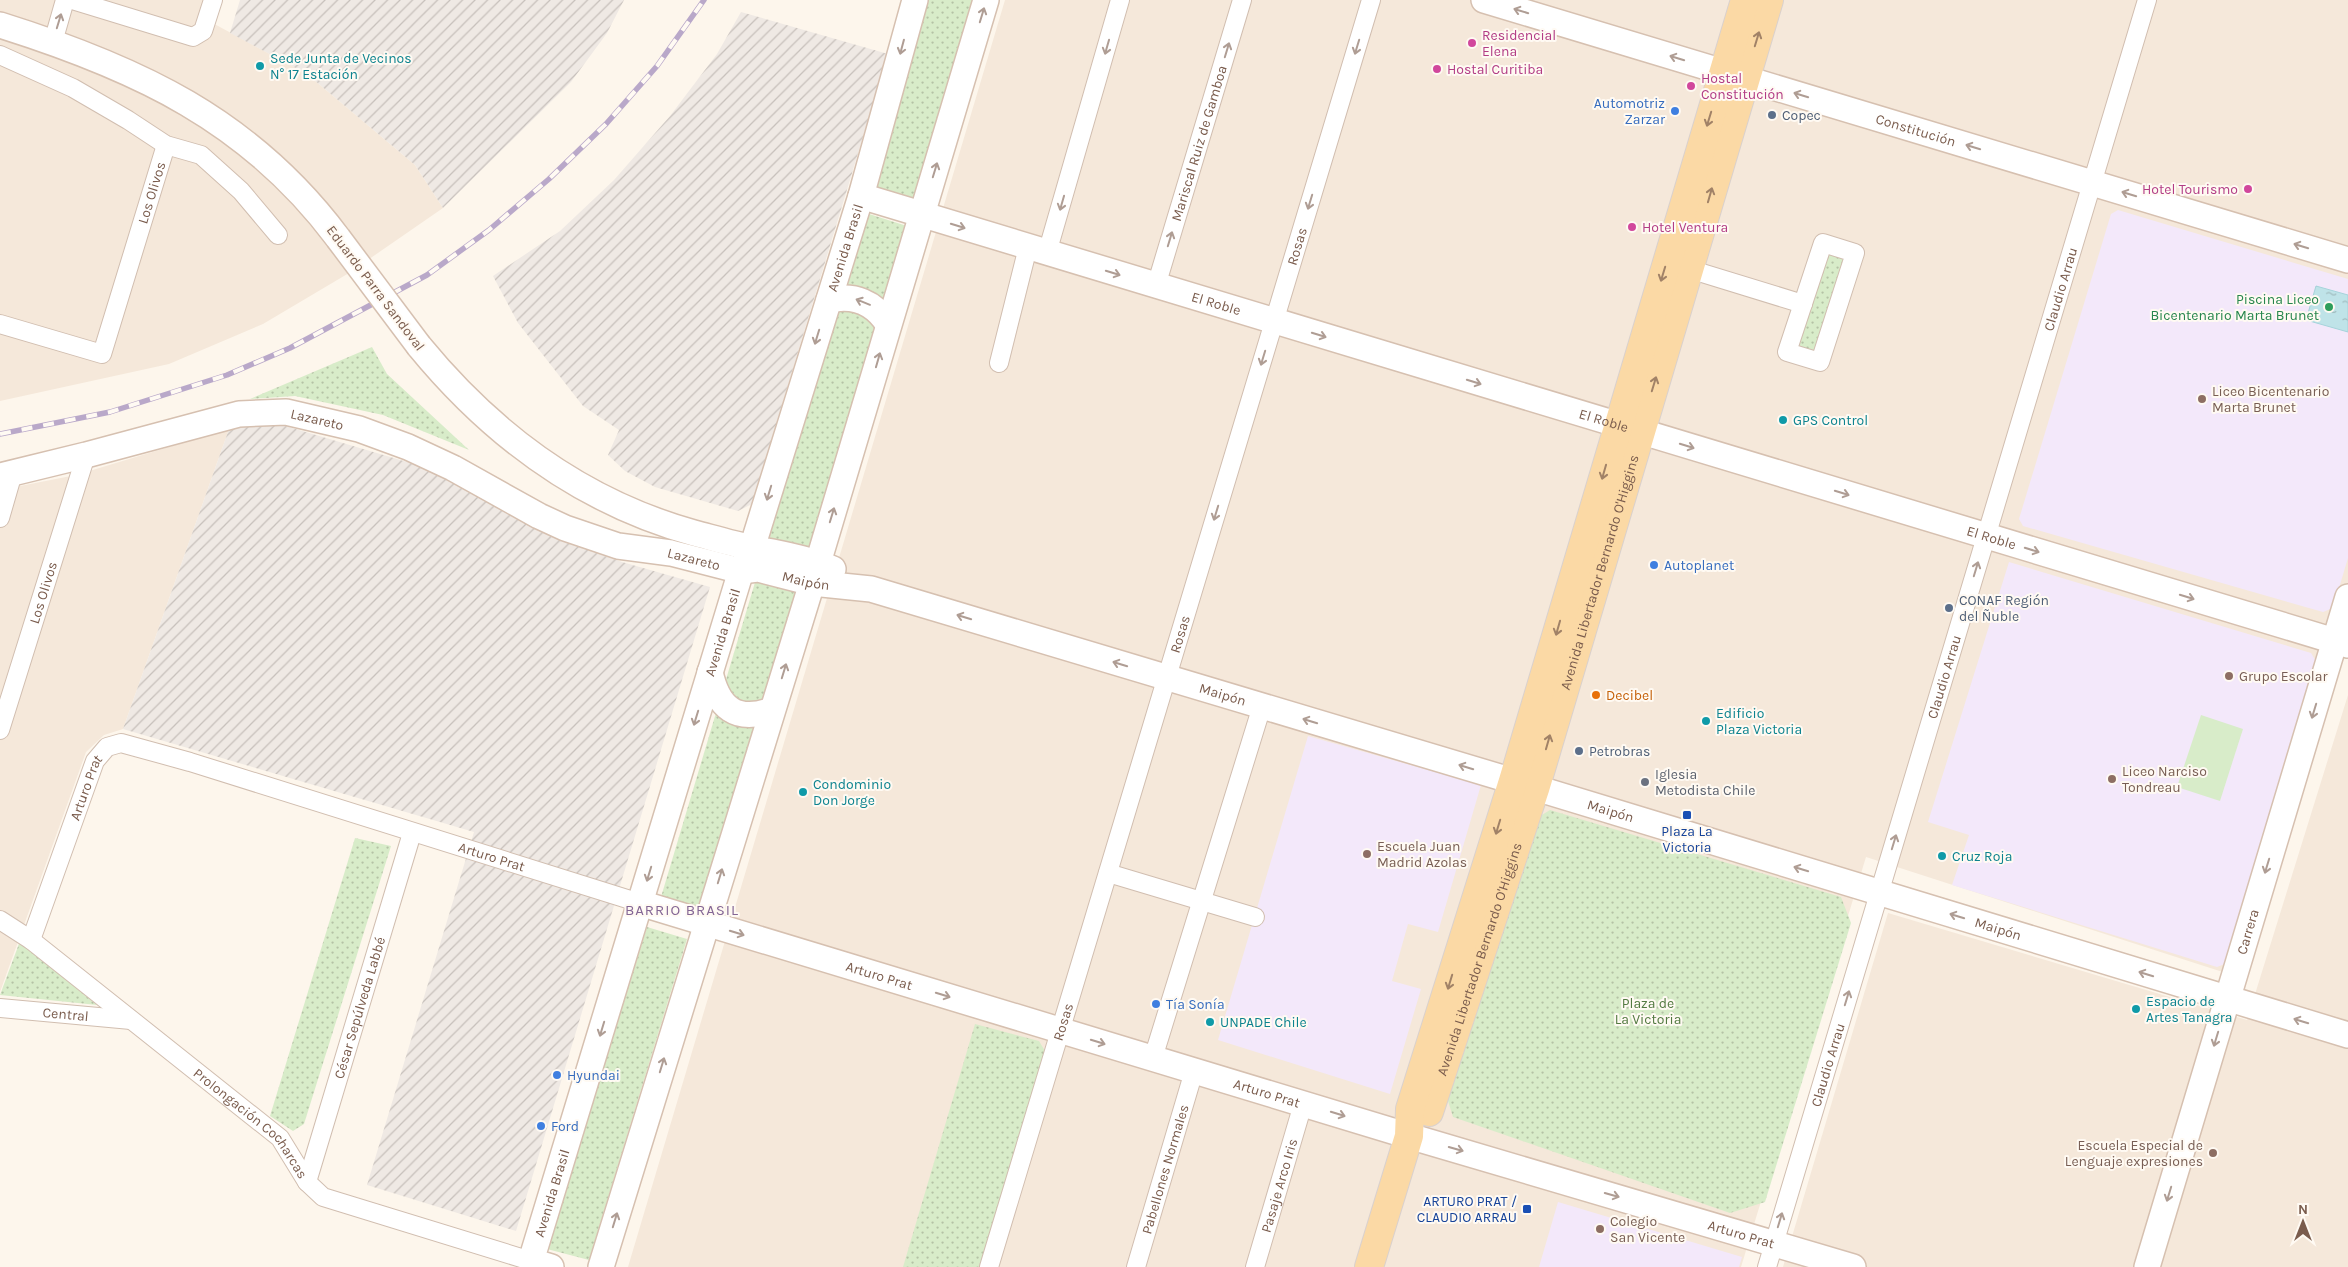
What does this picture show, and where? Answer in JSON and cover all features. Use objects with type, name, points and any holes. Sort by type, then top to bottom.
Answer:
[{"type":"main road","name":"Avenida Libertador Bernardo O'Higgins","points":[[1629,428],[1689,269],[1734,75],[1745,0]]},
{"type":"main road","name":"Avenida Libertador Bernardo O'Higgins","points":[[1369,1267],[1409,1136],[1428,1113],[1734,75],[1770,0]]},
{"type":"street","points":[[53,42],[65,0]]},
{"type":"street","points":[[72,0],[193,37],[203,31],[213,0]]},
{"type":"street","name":"Avenida Brasil","points":[[537,1265],[640,903],[741,571],[752,548],[861,196],[915,0]]},
{"type":"street","points":[[601,1267],[815,573],[986,0]]},
{"type":"street","points":[[999,363],[1120,0]]},
{"type":"street","name":"Mariscal Ruiz de Gamboa","points":[[1156,286],[1242,0]]},
{"type":"street","name":"Rosas","points":[[989,1267],[1371,0]]},
{"type":"street","name":"Constitución","points":[[1484,0],[2348,260]]},
{"type":"street","name":"Claudio Arrau","points":[[1767,1267],[2146,0]]},
{"type":"street","name":"Eduardo Parra Sandoval","points":[[0,25],[53,42],[145,80],[206,113],[236,135],[282,173],[310,202],[419,346],[459,393],[507,437],[563,477],[605,499],[648,518],[752,548]]},
{"type":"street","points":[[0,55],[73,88],[166,145],[201,155],[241,191],[278,235]]},
{"type":"street","name":"Los Olivos","points":[[0,324],[102,354],[166,145]]},
{"type":"street","name":"El Roble","points":[[861,196],[2341,643]]},
{"type":"street","points":[[1823,243],[1855,253],[1820,362],[1787,352],[1803,304],[1823,243]]},
{"type":"street","points":[[1689,269],[1803,304]]},
{"type":"street","points":[[829,300],[838,298],[858,299],[876,308],[888,324]]},
{"type":"street","name":"Lazareto","points":[[7,474],[239,414],[270,411],[303,414],[359,429],[408,447],[453,468],[539,516],[566,528],[618,546],[648,559],[694,571],[712,578],[724,587],[732,601]]},
{"type":"street","name":"Los Olivos","points":[[0,730],[86,455]]},
{"type":"street","points":[[0,518],[7,474]]},
{"type":"street","name":"Lazareto","points":[[618,546],[671,553],[741,571]]},
{"type":"street","name":"Maipón","points":[[752,548],[815,573],[1262,706],[2348,1035]]},
{"type":"street","name":"Maipón","points":[[741,571],[758,569],[815,573]]},
{"type":"street","name":"Carrera","points":[[2147,1267],[2228,998],[2341,643],[2348,597]]},
{"type":"street","points":[[710,672],[718,694],[731,710],[752,715],[772,710]]},
{"type":"street","points":[[1152,1058],[1262,706]]},
{"type":"street","name":"Arturo Prat","points":[[31,940],[95,761],[102,751],[113,744],[128,744],[640,903],[1194,1071],[1853,1267]]},
{"type":"street","name":"César Sepúlveda Labbé","points":[[307,1182],[412,833]]},
{"type":"street","points":[[1108,873],[1255,916]]},
{"type":"street","name":"Prolongación Cocharcas","points":[[0,920],[31,940],[280,1138],[307,1182],[323,1197],[537,1265]]},
{"type":"street","name":"Central","points":[[0,1008],[131,1020]]},
{"type":"street","name":"Pabellones Normales","points":[[1136,1267],[1194,1071]]},
{"type":"street","name":"Pasaje Arco Iris","points":[[1255,1267],[1303,1104]]},
{"type":"shaded area","points":[[0,0],[213,0],[207,20],[307,74],[415,165],[443,208],[349,273],[263,324],[169,364],[0,401]]},
{"type":"shaded area","points":[[240,0],[624,0],[607,33],[571,82],[443,208],[415,165],[307,74],[230,33]]},
{"type":"shaded area","points":[[1005,0],[2348,0],[2348,593],[2235,976],[1866,857],[1741,1267],[628,1267]]},
{"type":"shaded area","points":[[741,12],[888,54],[752,504],[738,511],[655,487],[625,471],[608,455],[619,430],[583,406],[518,323],[493,276],[560,231],[614,180],[670,116],[717,54]]},
{"type":"shaded area","name":"Liceo Bicentenario Marta Brunet","points":[[2118,210],[2348,279],[2348,558],[2333,608],[2323,612],[2023,526],[2019,519],[2111,214]]},
{"type":"shaded area","points":[[272,422],[424,467],[559,540],[622,562],[710,587],[516,1231],[367,1185],[474,832],[123,729],[229,429]]},
{"type":"shaded area","points":[[229,429],[123,729],[104,735],[86,752],[0,992],[0,490],[76,475]]},
{"type":"shaded area","name":"Liceo Narciso Tondreau","points":[[2009,562],[2311,653],[2317,663],[2227,963],[2217,967],[1952,885],[1969,835],[1928,822]]},
{"type":"shaded area","points":[[2348,695],[2348,1267],[1783,1267],[1888,913],[2247,1020]]},
{"type":"shaded area","name":"Escuela Juan Madrid Azolas","points":[[1308,736],[1481,785],[1438,932],[1408,924],[1392,981],[1421,989],[1390,1094],[1218,1040]]},
{"type":"shaded area","name":"Colegio San Vicente","points":[[1558,1202],[1742,1257],[1739,1267],[1539,1267]]},
{"type":"green space","points":[[926,0],[977,0],[916,206],[872,193]]},
{"type":"green space","points":[[866,213],[910,227],[814,549],[768,537]]},
{"type":"green space","points":[[1825,246],[1851,254],[1818,358],[1792,349]]},
{"type":"green space","points":[[372,347],[387,374],[469,450],[383,415],[295,396],[250,399]]},
{"type":"green space","points":[[756,579],[802,592],[707,911],[661,897]]},
{"type":"green space","points":[[2201,715],[2243,729],[2220,801],[2177,787]]},
{"type":"green space","name":"Plaza de La Victoria","points":[[1550,810],[1841,897],[1851,923],[1765,1202],[1730,1213],[1453,1117],[1444,1088],[1529,823]]},
{"type":"green space","points":[[355,838],[391,846],[304,1124],[293,1131],[270,1116]]},
{"type":"green space","points":[[647,927],[687,939],[589,1260],[547,1249]]},
{"type":"green space","points":[[20,941],[97,1005],[0,995]]},
{"type":"green space","points":[[975,1024],[1039,1041],[1045,1051],[980,1267],[903,1267]]},
{"type":"water","name":"Piscina Liceo Bicentenario Marta Brunet","points":[[2316,286],[2348,295],[2348,332],[2306,320]]},
{"type":"railway","points":[[0,434],[110,412],[227,375],[290,348],[427,275],[489,230],[549,179],[606,124],[657,66],[704,0]]},
{"type":"place","name":"Residencial Elena","points":[[1472,43]]},
{"type":"place","name":"Sede Junta de Vecinos N° 17 Estación","points":[[260,66]]},
{"type":"place","name":"Hostal Curitiba","points":[[1437,69]]},
{"type":"place","name":"Hostal Constitución","points":[[1691,86]]},
{"type":"place","name":"Automotriz Zarzar","points":[[1675,111]]},
{"type":"place","name":"Copec","points":[[1772,115]]},
{"type":"place","name":"Hotel Tourismo","points":[[2248,189]]},
{"type":"place","name":"Hotel Ventura","points":[[1632,227]]},
{"type":"place","name":"Piscina Liceo Bicentenario Marta Brunet","points":[[2329,307]]},
{"type":"place","name":"Liceo Bicentenario Marta Brunet","points":[[2202,399]]},
{"type":"place","name":"GPS Control","points":[[1783,420]]},
{"type":"place","name":"Autoplanet","points":[[1654,565]]},
{"type":"place","name":"CONAF Región del Ñuble","points":[[1949,608]]},
{"type":"place","name":"Grupo Escolar","points":[[2229,676]]},
{"type":"place","name":"Decibel","points":[[1596,695]]},
{"type":"place","name":"Edificio Plaza Victoria","points":[[1706,721]]},
{"type":"place","name":"Petrobras","points":[[1579,751]]},
{"type":"place","name":"Liceo Narciso Tondreau","points":[[2112,779]]},
{"type":"place","name":"Iglesia Metodista Chile","points":[[1645,782]]},
{"type":"place","name":"Condominio Don Jorge","points":[[803,792]]},
{"type":"place","name":"Plaza La Victoria","points":[[1687,815]]},
{"type":"place","name":"Escuela Juan Madrid Azolas","points":[[1367,854]]},
{"type":"place","name":"Cruz Roja","points":[[1942,856]]},
{"type":"place","name":"Tía Sonía","points":[[1156,1004]]},
{"type":"place","name":"Espacio de Artes Tanagra","points":[[2136,1009]]},
{"type":"place","name":"UNPADE Chile","points":[[1210,1022]]},
{"type":"place","name":"Hyundai","points":[[557,1075]]},
{"type":"place","name":"Ford","points":[[541,1126]]},
{"type":"place","name":"Escuela Especial de Lenguaje expresiones","points":[[2213,1153]]},
{"type":"place","name":"ARTURO PRAT / CLAUDIO ARRAU","points":[[1527,1209]]},
{"type":"place","name":"Colegio San Vicente","points":[[1600,1229]]},
{"type":"district","name":"BARRIO BRASIL","points":[[682,910]]}]
